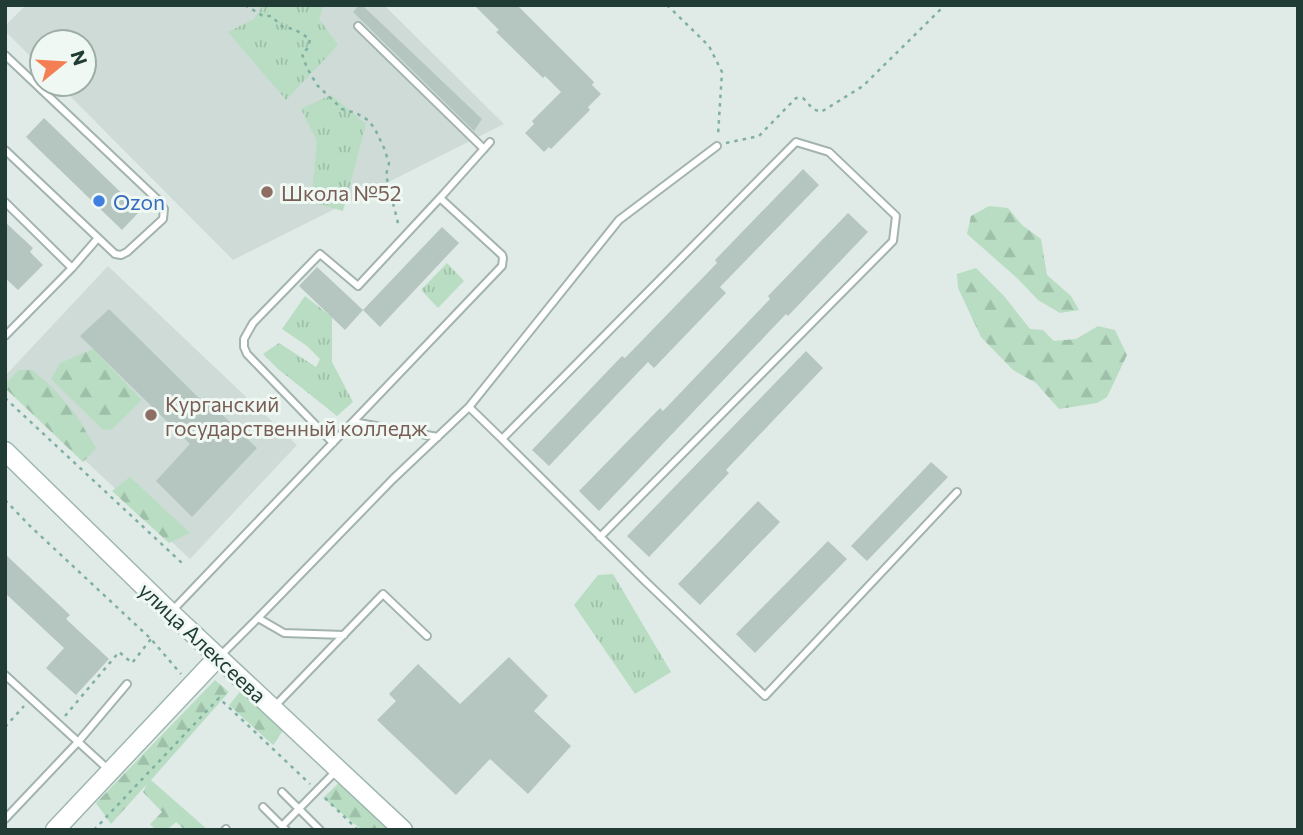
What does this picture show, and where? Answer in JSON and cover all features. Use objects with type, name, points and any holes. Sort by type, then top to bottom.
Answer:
[{"type":"street","name":"улица Алексеева","points":[[5,451],[170,612],[403,830]]},
{"type":"street","points":[[55,830],[218,657]]},
{"type":"lane","points":[[358,26],[484,149]]},
{"type":"lane","points":[[5,55],[159,201],[164,209],[163,219],[127,252],[116,254],[5,150]]},
{"type":"lane","points":[[333,443],[247,354],[244,339],[253,323],[320,254],[358,286],[490,142]]},
{"type":"lane","points":[[502,439],[796,142],[829,152],[896,216],[892,240],[600,537]]},
{"type":"lane","points":[[218,657],[469,407],[619,220],[717,146]]},
{"type":"lane","points":[[170,612],[503,263],[499,252],[440,198]]},
{"type":"lane","points":[[5,202],[72,268]]},
{"type":"lane","points":[[5,336],[72,268],[98,237]]},
{"type":"lane","points":[[469,407],[765,696],[957,492]]},
{"type":"lane","points":[[353,422],[438,437]]},
{"type":"lane","points":[[272,708],[383,594],[427,636]]},
{"type":"lane","points":[[258,618],[284,633],[344,635]]},
{"type":"lane","points":[[5,675],[111,771]]},
{"type":"lane","points":[[5,819],[78,742],[127,684]]},
{"type":"lane","points":[[262,807],[284,828],[338,769]]},
{"type":"lane","points":[[282,792],[320,830]]},
{"type":"path","points":[[245,5],[263,16],[271,16],[283,27],[294,29],[310,39],[308,48],[302,54],[317,85],[342,109],[368,120],[389,163],[386,176],[401,234]]},
{"type":"path","points":[[667,5],[709,46],[722,72],[717,146],[759,136],[796,98],[803,97],[813,109],[821,112],[840,102],[863,86],[945,5]]},
{"type":"path","points":[[5,398],[183,564]]},
{"type":"path","points":[[5,500],[151,639],[181,674]]},
{"type":"path","points":[[58,724],[119,652],[132,663],[151,639]]},
{"type":"path","points":[[94,830],[219,698],[358,830]]},
{"type":"path","points":[[5,727],[26,704]]},
{"type":"shaded area","name":"Школа №52","points":[[26,5],[384,5],[504,124],[233,260],[72,98],[98,98],[98,28],[28,28],[28,54],[5,31],[5,26]]},
{"type":"shaded area","name":"Курганский государственный колледж","points":[[108,266],[297,445],[190,559],[5,385],[5,376]]},
{"type":"green space","points":[[263,5],[324,5],[319,19],[338,45],[286,100],[228,32],[254,19]]},
{"type":"green space","points":[[331,95],[366,124],[343,211],[311,202],[317,141],[301,109]]},
{"type":"green space","points":[[989,206],[1008,208],[1022,225],[1041,239],[1047,275],[1071,296],[1079,310],[1060,313],[1038,300],[967,234],[971,216]]},
{"type":"green space","points":[[447,263],[464,281],[438,308],[421,290]]},
{"type":"green space","points":[[976,268],[1004,296],[1030,329],[1043,330],[1054,341],[1076,339],[1098,326],[1115,330],[1127,355],[1107,397],[1097,403],[1059,409],[1036,383],[1013,370],[981,337],[958,288],[957,274]]},
{"type":"green space","points":[[305,296],[332,317],[332,362],[353,402],[337,416],[263,354],[279,343],[316,367],[320,359],[307,346],[282,329]]},
{"type":"green space","points":[[93,349],[142,400],[111,430],[102,429],[51,379],[60,363]]},
{"type":"green space","points":[[19,370],[32,370],[53,388],[76,415],[96,448],[83,462],[5,388],[5,384]]},
{"type":"green space","points":[[130,477],[190,533],[169,543],[112,491]]},
{"type":"green space","points":[[613,574],[671,672],[635,694],[574,605],[598,575]]},
{"type":"green space","points":[[215,680],[229,692],[151,780],[208,830],[185,830],[176,822],[167,830],[156,830],[150,824],[162,812],[143,792],[147,784],[111,824],[96,803]]},
{"type":"green space","points":[[245,686],[284,729],[273,745],[229,705]]},
{"type":"green space","points":[[342,780],[390,830],[362,830],[323,798]]},
{"type":"building","points":[[359,5],[482,119],[474,131],[353,12]]},
{"type":"building","points":[[474,5],[517,5],[594,82],[592,85],[601,94],[588,107],[590,110],[551,149],[549,147],[544,152],[525,133],[534,124],[532,121],[561,92],[496,32],[499,30]]},
{"type":"building","points":[[44,118],[140,211],[122,230],[26,137]]},
{"type":"building","points":[[803,169],[819,185],[720,287],[726,293],[654,368],[648,362],[549,466],[532,450],[622,356],[625,358],[717,263],[715,260]]},
{"type":"building","points":[[848,213],[868,232],[788,316],[786,314],[599,511],[579,491],[660,408],[663,411]]},
{"type":"building","points":[[5,222],[33,248],[30,252],[43,265],[18,290],[5,278]]},
{"type":"building","points":[[442,227],[459,243],[380,327],[363,310]]},
{"type":"building","points":[[317,267],[363,310],[345,330],[299,286]]},
{"type":"building","points":[[109,309],[201,400],[204,397],[257,448],[192,517],[156,481],[190,444],[80,336]]},
{"type":"building","points":[[806,351],[823,368],[726,470],[729,473],[649,557],[627,536]]},
{"type":"building","points":[[931,462],[948,477],[867,561],[851,546]]},
{"type":"building","points":[[758,501],[780,522],[700,605],[678,584]]},
{"type":"building","points":[[828,541],[847,559],[755,653],[736,634]]},
{"type":"building","points":[[5,554],[70,615],[66,619],[109,659],[76,695],[46,668],[64,648],[5,593]]},
{"type":"building","points":[[509,657],[548,696],[534,711],[571,746],[528,794],[490,759],[456,795],[377,720],[396,701],[389,694],[418,664],[460,704]]},
{"type":"place","name":"Школа №52","points":[[267,192]]},
{"type":"place","name":"Ozon","points":[[99,201]]},
{"type":"place","name":"Курганский государственный колледж","points":[[151,415]]}]
